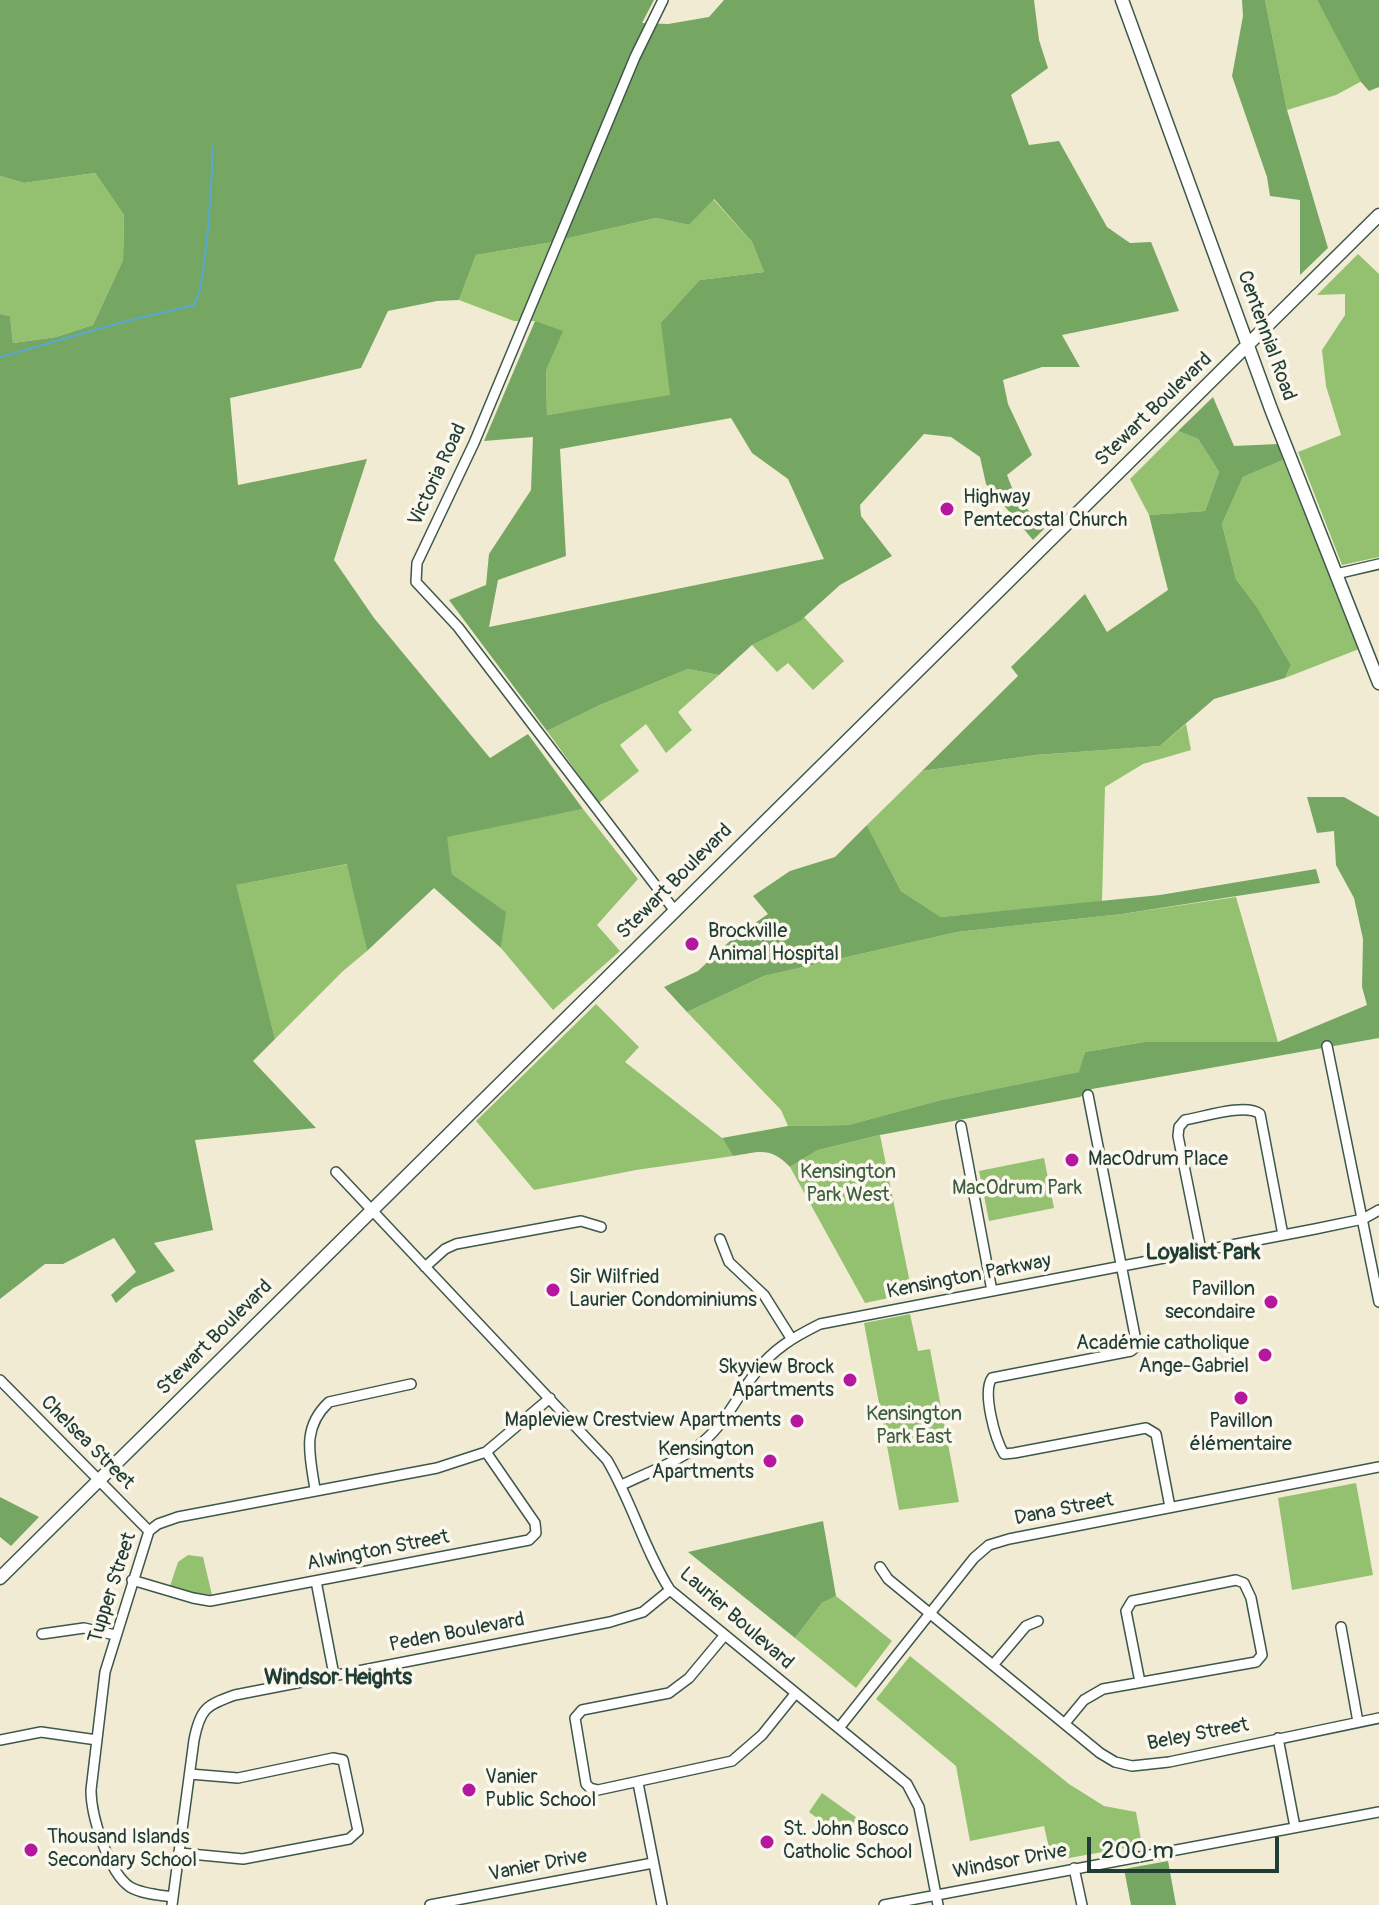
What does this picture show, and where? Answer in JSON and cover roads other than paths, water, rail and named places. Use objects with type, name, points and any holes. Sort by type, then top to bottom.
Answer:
[{"type":"main road","name":"Centennial Road","points":[[1122,0],[1249,345],[1379,683]]},
{"type":"main road","name":"Stewart Boulevard","points":[[0,1578],[1379,215]]},
{"type":"street","name":"Victoria Road","points":[[663,0],[635,57],[474,443],[417,563],[416,582],[458,627],[675,911]]},
{"type":"street","points":[[1336,574],[1379,564]]},
{"type":"street","points":[[1327,1046],[1379,1302]]},
{"type":"street","points":[[1088,1095],[1137,1346],[1131,1351],[992,1378],[987,1387],[994,1432],[1004,1454],[1146,1428],[1156,1434],[1170,1507]]},
{"type":"street","points":[[1201,1250],[1178,1136],[1179,1127],[1185,1120],[1243,1109],[1253,1109],[1260,1114],[1283,1235]]},
{"type":"street","points":[[961,1126],[992,1291]]},
{"type":"street","name":"Laurier Boulevard","points":[[336,1172],[607,1460],[622,1485],[654,1566],[670,1590],[907,1784],[919,1807],[937,1900]]},
{"type":"street","name":"Kensington Parkway","points":[[622,1485],[702,1443],[726,1417],[755,1373],[775,1351],[791,1338],[820,1324],[1363,1219],[1379,1210]]},
{"type":"street","points":[[425,1267],[445,1249],[456,1244],[581,1221],[601,1227]]},
{"type":"street","points":[[720,1239],[729,1262],[764,1295],[791,1338]]},
{"type":"street","name":"Chelsea Street","points":[[0,1380],[149,1531]]},
{"type":"street","points":[[315,1489],[308,1443],[320,1410],[329,1402],[411,1384]]},
{"type":"street","name":"Tupper Street","points":[[172,1901],[131,1887],[119,1876],[91,1807],[105,1672],[149,1531],[178,1517],[437,1468],[486,1452],[550,1398]]},
{"type":"street","name":"Alwington Street","points":[[132,1580],[210,1601],[529,1540],[536,1533],[535,1523],[486,1452]]},
{"type":"street","name":"Dana Street","points":[[839,1728],[974,1558],[989,1545],[1379,1467]]},
{"type":"street","name":"Beley Street","points":[[880,1567],[888,1579],[930,1614],[1115,1762],[1132,1766],[1169,1762],[1379,1718]]},
{"type":"street","points":[[1065,1723],[1084,1700],[1103,1689],[1256,1662],[1262,1655],[1251,1598],[1244,1583],[1236,1580],[1132,1601],[1126,1611],[1140,1682]]},
{"type":"street","points":[[316,1581],[334,1675]]},
{"type":"street","name":"Peden Boulevard","points":[[172,1901],[197,1722],[210,1704],[235,1695],[610,1622],[643,1612],[670,1590]]},
{"type":"street","points":[[993,1665],[1026,1626],[1038,1621]]},
{"type":"street","points":[[1341,1627],[1358,1722]]},
{"type":"street","points":[[42,1634],[84,1628],[115,1635]]},
{"type":"street","points":[[724,1636],[689,1678],[669,1693],[582,1710],[575,1718],[584,1778],[590,1788],[598,1790],[638,1783],[732,1761],[762,1735],[795,1694]]},
{"type":"street","points":[[0,1740],[41,1732],[97,1740]]},
{"type":"street","points":[[1278,1738],[1295,1827]]},
{"type":"street","points":[[180,1853],[243,1859],[349,1839],[358,1831],[343,1760],[333,1758],[238,1778],[190,1774]]},
{"type":"street","points":[[638,1783],[662,1905]]},
{"type":"street","name":"Windsor Drive","points":[[884,1905],[937,1900],[1074,1868],[1379,1812]]},
{"type":"street","name":"Vanier Drive","points":[[430,1905],[653,1863]]},
{"type":"street","points":[[1074,1868],[1082,1905]]},
{"type":"waterway","points":[[0,357],[194,305],[205,254],[212,146]]},
{"type":"place","name":"Highway Pentecostal Church","points":[[947,509]]},
{"type":"place","name":"Brockville Animal Hospital","points":[[692,944]]},
{"type":"place","name":"MacOdrum Place","points":[[1072,1160]]},
{"type":"place","name":"Sir Wilfried Laurier Condominiums","points":[[553,1290]]},
{"type":"place","name":"Pavillon secondaire","points":[[1271,1302]]},
{"type":"place","name":"Académie catholique Ange-Gabriel","points":[[1265,1355]]},
{"type":"place","name":"Skyview Brock Apartments","points":[[850,1380]]},
{"type":"place","name":"Pavillon élémentaire","points":[[1241,1398]]},
{"type":"place","name":"Mapleview Crestview Apartments","points":[[797,1421]]},
{"type":"place","name":"Kensington Apartments","points":[[770,1461]]},
{"type":"place","name":"Vanier Public School","points":[[469,1790]]},
{"type":"place","name":"St. John Bosco Catholic School","points":[[767,1842]]},
{"type":"place","name":"Thousand Islands Secondary School","points":[[31,1850]]},
{"type":"district","name":"Loyalist Park","points":[[1203,1253]]},
{"type":"district","name":"Windsor Heights","points":[[338,1678]]},
{"type":"park label","name":"Kensington Park West","points":[[848,1184]]},
{"type":"park label","name":"MacOdrum Park","points":[[1017,1189]]},
{"type":"park label","name":"Kensington Park East","points":[[914,1426]]}]
